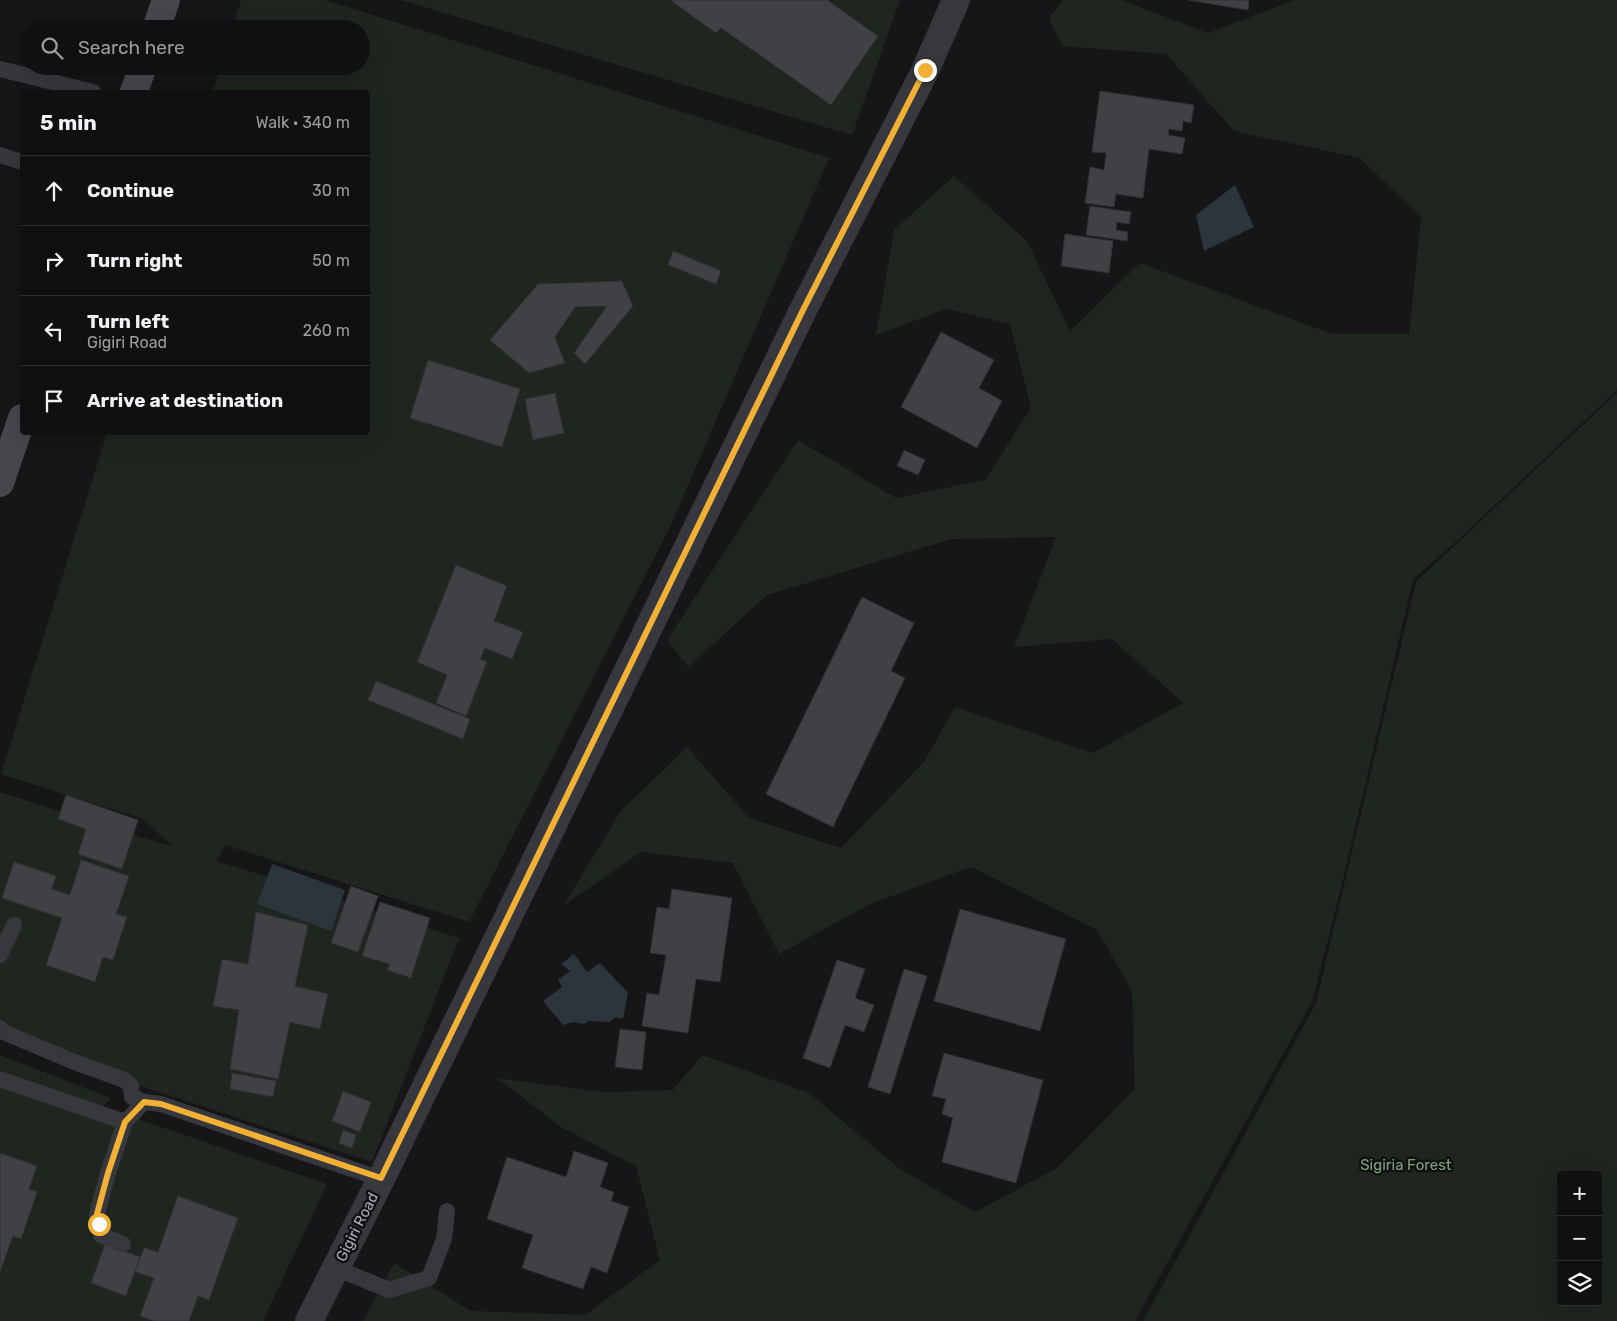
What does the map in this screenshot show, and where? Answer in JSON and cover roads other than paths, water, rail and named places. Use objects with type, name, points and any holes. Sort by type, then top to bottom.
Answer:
[{"type":"main road","points":[[159,20],[166,0]]},
{"type":"main road","points":[[135,90],[140,75]]},
{"type":"main road","points":[[0,483],[20,424]]},
{"type":"street","name":"Gigiri Road","points":[[309,1321],[381,1178],[798,319],[925,70],[956,0]]},
{"type":"lane","points":[[0,69],[62,89]]},
{"type":"lane","points":[[0,155],[20,161]]},
{"type":"lane","points":[[0,955],[14,925]]},
{"type":"lane","points":[[0,1028],[1,1031],[72,1061],[124,1080],[131,1086],[132,1097],[144,1102],[170,1108],[381,1178]]},
{"type":"lane","points":[[0,1079],[125,1122]]},
{"type":"lane","points":[[123,1244],[102,1235],[97,1214],[125,1122],[144,1102]]},
{"type":"lane","points":[[336,1268],[389,1290],[429,1278],[444,1239],[447,1211]]},
{"type":"park label","name":"Sigiria Forest","points":[[1406,1165]]}]
